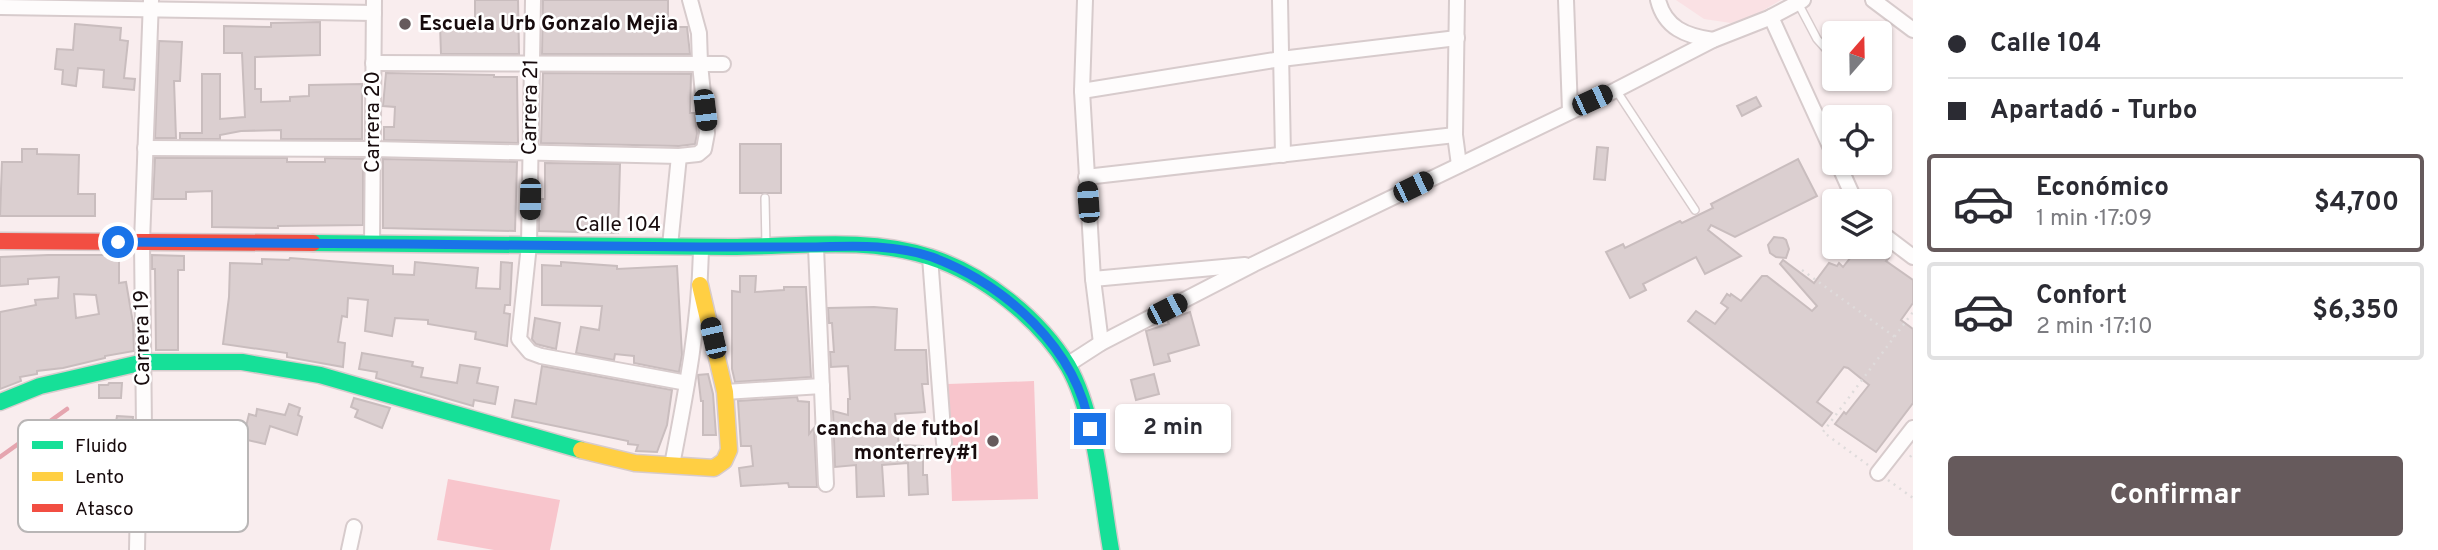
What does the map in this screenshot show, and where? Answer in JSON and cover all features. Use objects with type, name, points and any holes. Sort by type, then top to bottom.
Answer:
[{"type":"main road","name":"Calle 104","points":[[0,241],[701,247],[874,245],[930,257],[985,283],[1027,315],[1067,365],[1086,405],[1111,550]]},
{"type":"main road","points":[[0,402],[40,386],[144,362],[242,362],[320,375],[609,458],[714,468],[723,465],[728,457],[725,392],[700,285]]},
{"type":"street","name":"Carrera 21","points":[[533,0],[529,245],[519,340],[530,352],[687,383]]},
{"type":"street","points":[[145,148],[373,149],[680,156],[702,152],[707,141],[699,64],[699,33],[690,0]]},
{"type":"street","points":[[1085,0],[1082,91],[1086,177],[1093,279],[1101,343]]},
{"type":"street","points":[[1280,0],[1283,155]]},
{"type":"street","points":[[1457,0],[1455,135],[1459,165]]},
{"type":"street","points":[[1566,0],[1570,111]]},
{"type":"street","points":[[1658,0],[1669,23],[1678,30],[1690,36],[1713,40]]},
{"type":"street","points":[[1873,0],[1913,30]]},
{"type":"street","points":[[1067,365],[1101,343],[1254,264],[1616,90],[1713,40],[1771,17],[1800,1]]},
{"type":"street","name":"Carrera 19","points":[[144,420],[142,242],[150,5]]},
{"type":"street","points":[[0,7],[374,6]]},
{"type":"street","name":"Carrera 20","points":[[372,244],[374,6]]},
{"type":"street","points":[[1771,17],[1822,129]]},
{"type":"street","points":[[1082,91],[1281,58],[1457,38]]},
{"type":"street","points":[[373,63],[723,64]]},
{"type":"street","points":[[1086,177],[1455,135]]},
{"type":"street","points":[[670,246],[680,156]]},
{"type":"street","points":[[1892,241],[1913,257]]},
{"type":"street","points":[[672,465],[687,383],[700,285],[701,247]]},
{"type":"street","points":[[816,247],[826,484]]},
{"type":"street","points":[[930,257],[944,443]]},
{"type":"street","points":[[1093,279],[1254,264]]},
{"type":"street","points":[[725,392],[822,387]]},
{"type":"street","points":[[1878,472],[1913,428]]},
{"type":"street","points":[[349,550],[354,527]]},
{"type":"street","name":"Carrera 19","points":[[137,532],[137,550]]},
{"type":"lane","points":[[1800,1],[1822,44]]},
{"type":"lane","points":[[1616,90],[1695,210]]},
{"type":"lane","points":[[765,198],[766,247]]},
{"type":"path","points":[[1802,270],[1895,337]]},
{"type":"path","points":[[1913,312],[1823,432],[1913,498]]},
{"type":"shaded area","points":[[1676,0],[1781,0],[1757,14],[1731,23],[1704,19]]},
{"type":"shaded area","name":"cancha de futbol monterrey#1","points":[[1034,381],[1038,499],[952,501],[948,384]]},
{"type":"shaded area","points":[[448,479],[560,500],[550,550],[494,550],[437,540]]},
{"type":"building","points":[[475,0],[518,0],[519,54],[441,54],[440,25],[475,25]]},
{"type":"building","points":[[543,0],[668,0],[668,27],[687,27],[690,54],[542,54]]},
{"type":"building","points":[[320,22],[320,55],[255,57],[255,89],[261,89],[261,102],[290,101],[290,97],[309,96],[309,85],[362,84],[362,139],[281,139],[281,130],[241,131],[220,135],[220,139],[180,139],[180,133],[202,133],[202,74],[220,74],[220,119],[245,117],[242,53],[224,53],[224,26],[271,27],[271,23]]},
{"type":"building","points":[[75,24],[121,28],[120,40],[128,41],[124,78],[135,79],[134,90],[103,87],[104,70],[78,68],[76,86],[62,84],[63,70],[55,69],[57,49],[73,50]]},
{"type":"building","points":[[159,41],[182,42],[180,81],[174,81],[176,138],[155,138]]},
{"type":"building","points":[[386,73],[517,77],[518,143],[384,140],[384,127],[394,127],[395,107],[383,106]]},
{"type":"building","points":[[543,73],[691,74],[690,113],[695,113],[695,144],[679,146],[541,143]]},
{"type":"building","points":[[1756,97],[1761,106],[1742,116],[1737,106]]},
{"type":"building","points":[[740,144],[781,144],[781,193],[740,193]]},
{"type":"building","points":[[1597,147],[1608,148],[1605,180],[1594,179]]},
{"type":"building","points":[[22,149],[37,149],[37,154],[79,155],[78,194],[95,194],[95,216],[0,216],[2,162],[22,162]]},
{"type":"building","points":[[155,158],[287,158],[287,162],[325,162],[325,158],[363,159],[363,225],[212,227],[212,191],[186,192],[186,199],[153,199]]},
{"type":"building","points":[[383,159],[517,162],[515,231],[383,228]]},
{"type":"building","points":[[1798,159],[1817,196],[1735,237],[1711,225],[1708,230],[1741,256],[1705,274],[1696,257],[1643,284],[1646,290],[1630,298],[1606,252],[1623,244],[1625,248],[1713,208],[1711,204]]},
{"type":"building","points":[[545,163],[620,164],[618,233],[539,231],[539,199],[545,199]]},
{"type":"building","points":[[1774,237],[1786,240],[1789,249],[1786,258],[1770,253],[1768,245]]},
{"type":"building","points":[[119,255],[119,283],[126,282],[133,323],[134,351],[63,368],[37,371],[37,374],[20,377],[21,381],[0,389],[0,312],[36,305],[35,300],[58,298],[59,277],[28,279],[28,284],[0,286],[0,257]],"holes":[[[74,294],[96,295],[99,314],[76,318]]]},
{"type":"building","points":[[152,255],[184,256],[184,270],[178,270],[178,350],[156,350],[155,269],[152,269]]},
{"type":"building","points":[[290,258],[393,266],[393,274],[414,275],[415,262],[478,268],[476,288],[500,289],[501,262],[512,263],[510,305],[505,305],[504,313],[510,314],[507,346],[475,339],[476,332],[428,324],[428,320],[395,318],[392,336],[365,331],[368,300],[348,298],[347,317],[342,316],[338,342],[345,343],[343,367],[287,357],[287,353],[223,344],[230,263],[262,264],[262,259]]},
{"type":"building","points":[[1849,259],[1888,259],[1886,261],[1913,280],[1913,303],[1901,320],[1913,329],[1913,403],[1876,452],[1835,424],[1869,385],[1848,368],[1844,367],[1817,402],[1832,413],[1822,426],[1688,321],[1696,311],[1715,324],[1728,308],[1721,303],[1727,294],[1741,301],[1762,276],[1767,276],[1812,311],[1817,306],[1780,264],[1783,260],[1814,283],[1829,263],[1837,266],[1839,263],[1843,267]]},
{"type":"building","points":[[561,262],[617,266],[617,269],[677,266],[682,355],[679,372],[634,363],[634,356],[615,354],[614,360],[576,353],[581,327],[599,330],[602,306],[542,305],[542,265],[561,266]]},
{"type":"building","points":[[740,276],[756,276],[755,292],[784,290],[784,287],[806,287],[811,377],[735,382],[732,369],[732,291],[740,292]]},
{"type":"building","points":[[828,308],[897,309],[895,350],[926,350],[928,384],[922,384],[925,412],[895,414],[899,445],[923,446],[923,475],[927,475],[928,494],[909,495],[908,463],[882,465],[884,496],[857,497],[856,465],[835,467],[833,411],[848,415],[850,399],[848,366],[831,367],[830,352],[834,352]]},
{"type":"building","points":[[1190,312],[1199,345],[1168,354],[1170,361],[1154,365],[1146,331],[1169,324],[1167,320]]},
{"type":"building","points":[[535,318],[560,323],[556,349],[536,344],[532,339]]},
{"type":"building","points":[[362,353],[413,362],[412,366],[423,368],[421,377],[457,383],[460,365],[480,368],[477,383],[498,387],[495,404],[474,400],[473,406],[376,378],[377,372],[359,369]]},
{"type":"building","points":[[542,366],[672,390],[667,425],[657,452],[636,451],[638,445],[628,444],[628,441],[512,417],[515,400],[536,404]]},
{"type":"building","points":[[708,374],[713,394],[716,435],[703,435],[703,401],[698,375]]},
{"type":"building","points":[[1154,374],[1159,394],[1136,400],[1131,380]]},
{"type":"building","points":[[122,383],[121,398],[99,398],[99,385]]},
{"type":"building","points":[[797,397],[798,401],[809,402],[809,434],[814,428],[817,487],[789,487],[788,483],[741,486],[739,468],[753,466],[751,446],[741,446],[738,401]]},
{"type":"building","points":[[354,398],[390,408],[382,428],[355,417],[358,410],[351,407]]},
{"type":"building","points":[[289,404],[300,408],[298,415],[302,417],[297,435],[270,426],[265,444],[248,440],[249,414],[256,416],[257,409],[285,415]]},
{"type":"building","points":[[117,416],[133,417],[133,420],[116,420]]},
{"type":"waterway","points":[[52,420],[67,409]]},
{"type":"waterway","points":[[0,457],[18,444]]},
{"type":"traffic: fast","points":[[313,243],[730,247],[831,244],[881,247],[930,257],[970,274],[1008,300],[1042,331],[1068,366],[1091,431],[1111,550]]},
{"type":"traffic: fast","points":[[0,402],[40,386],[144,362],[242,362],[320,375],[581,450]]},
{"type":"traffic: slow","points":[[581,450],[635,463],[714,468],[724,461],[729,450],[725,392],[700,285]]},
{"type":"traffic: jam","points":[[0,241],[313,243]]},
{"type":"place","name":"Escuela Urb Gonzalo Mejia","points":[[405,24]]},
{"type":"place","name":"cancha de futbol monterrey#1","points":[[993,441]]},
{"type":"route","points":[[118,242],[722,247],[874,245],[930,257],[985,283],[1027,315],[1067,365],[1086,405],[1090,429]]}]
